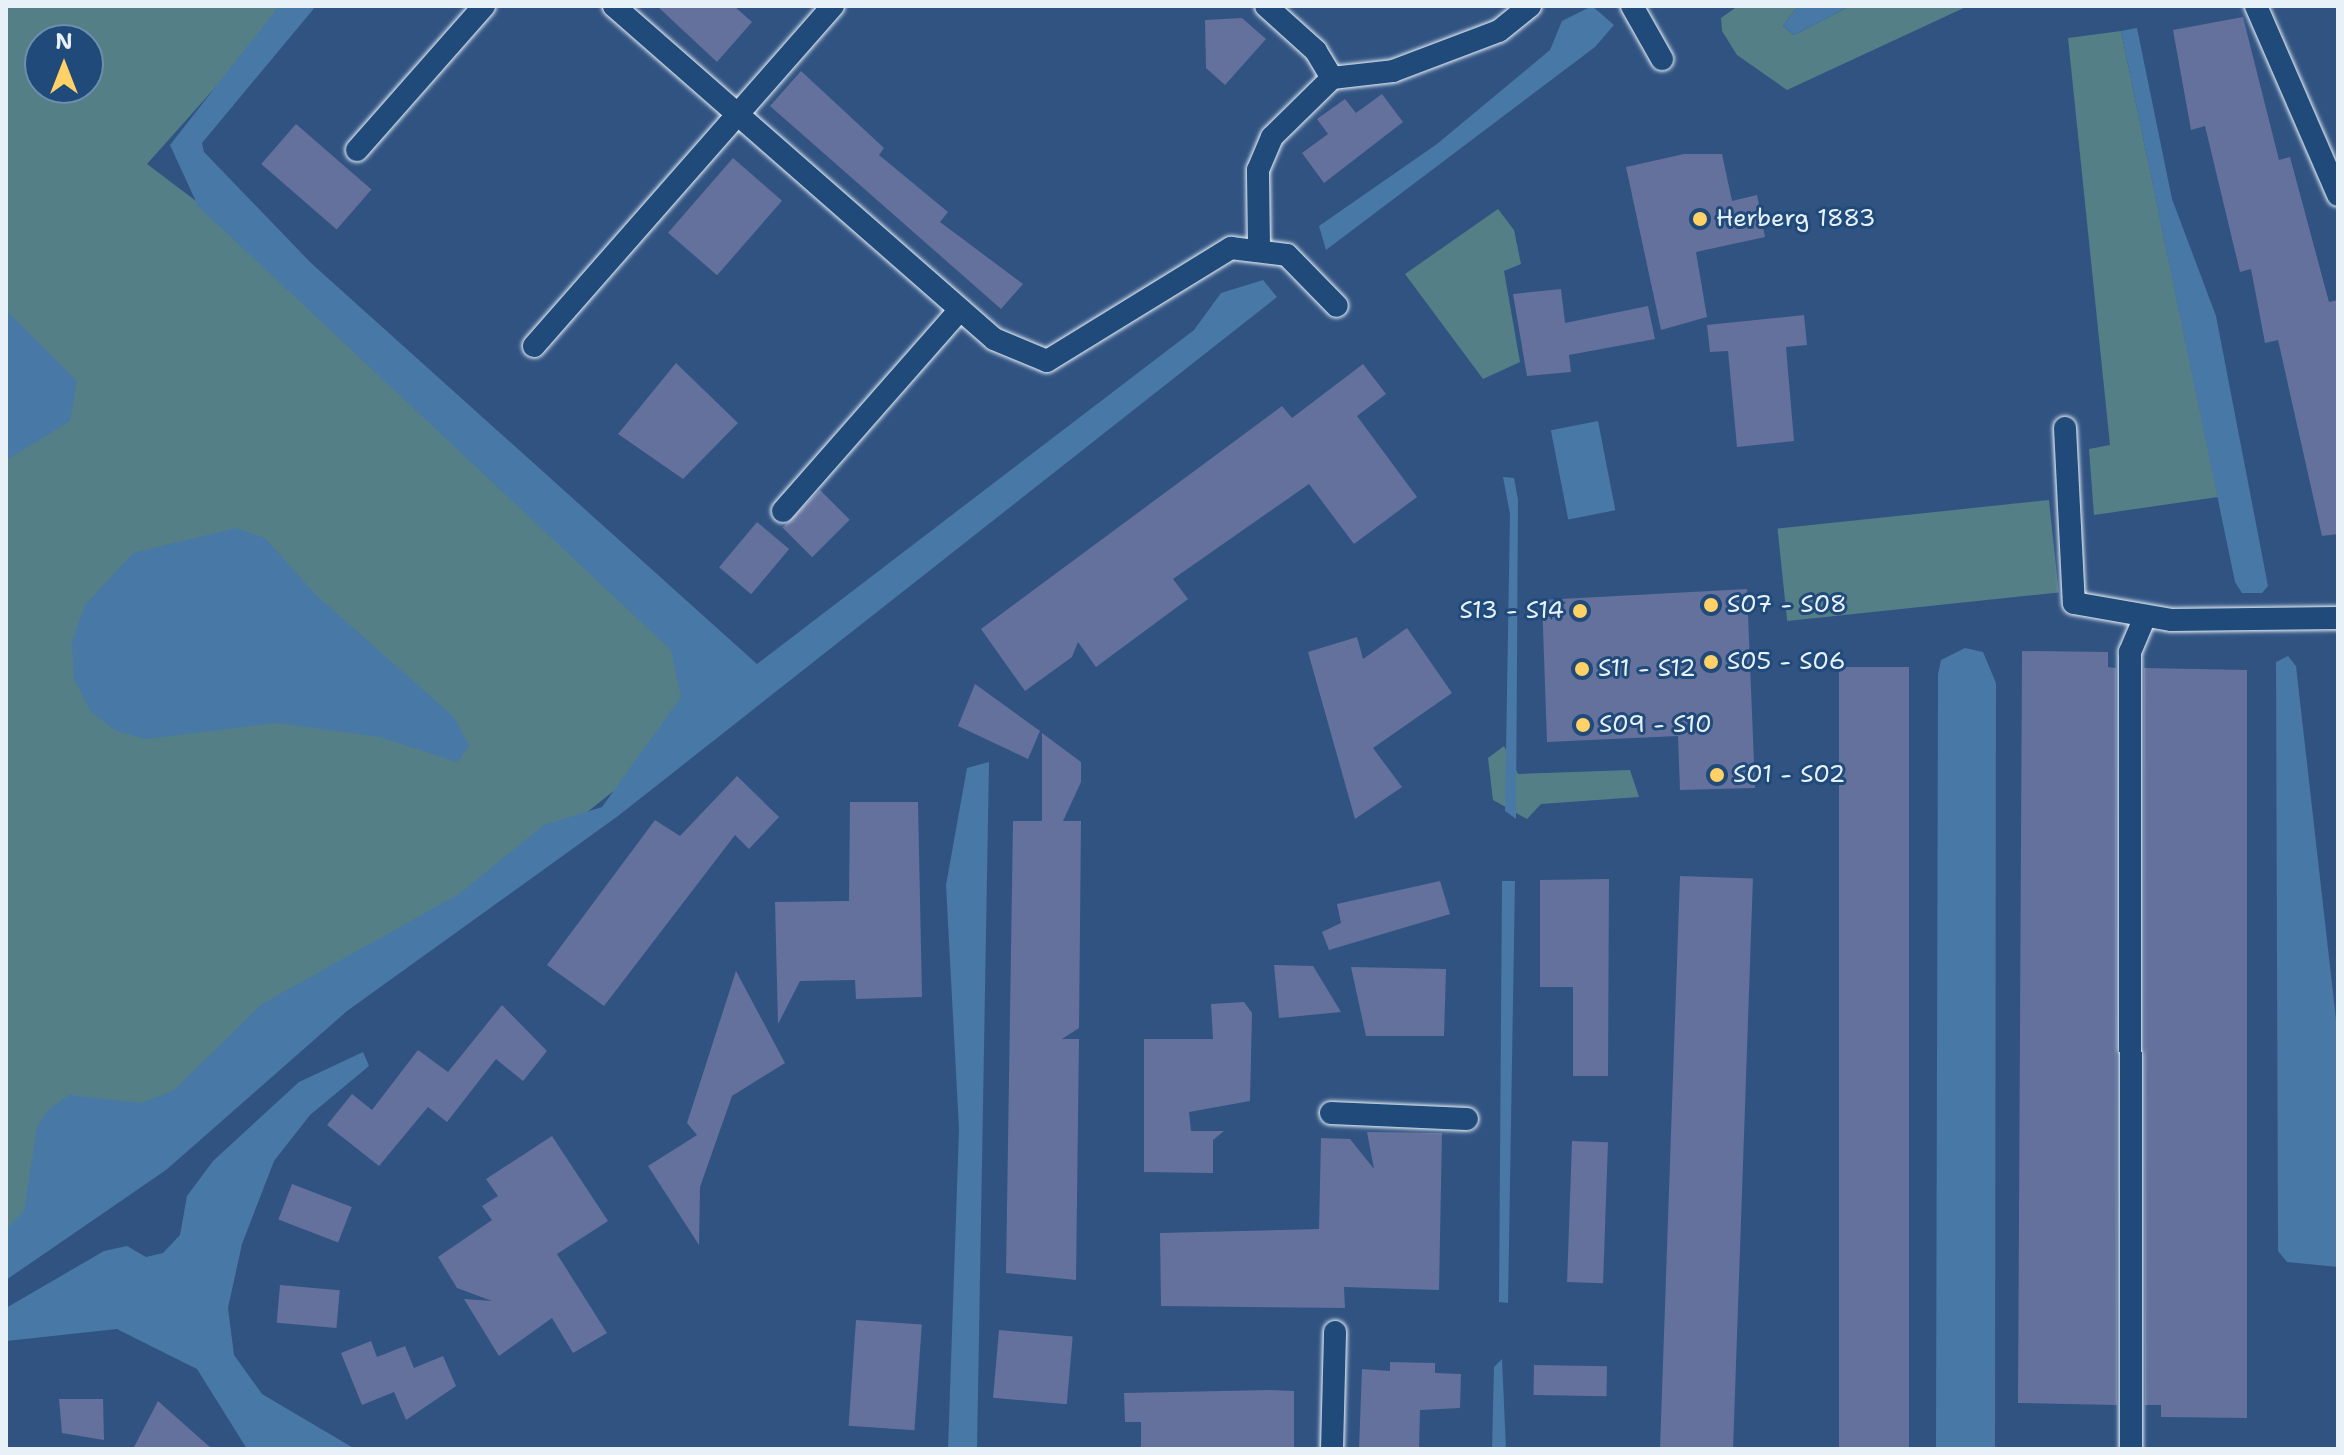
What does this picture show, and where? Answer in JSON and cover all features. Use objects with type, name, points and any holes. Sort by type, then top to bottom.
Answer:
[{"type":"lane","points":[[357,150],[484,6]]},
{"type":"lane","points":[[614,6],[959,311],[994,339],[1047,361],[1231,248],[1259,246],[1287,255],[1337,306]]},
{"type":"lane","points":[[534,346],[833,6]]},
{"type":"lane","points":[[1266,6],[1316,51],[1332,78]]},
{"type":"lane","points":[[1259,246],[1258,170],[1272,137],[1332,78],[1393,71],[1499,31],[1530,6]]},
{"type":"lane","points":[[1632,6],[1662,59]]},
{"type":"lane","points":[[2256,6],[2338,195]]},
{"type":"lane","points":[[783,511],[959,311]]},
{"type":"lane","points":[[2065,428],[2074,603],[2145,616],[2338,618]]},
{"type":"lane","points":[[2131,1449],[2130,652],[2145,616]]},
{"type":"lane","points":[[1331,1113],[1467,1119]]},
{"type":"lane","points":[[1332,1449],[1335,1332]]},
{"type":"green space","points":[[6,6],[288,6],[147,164],[302,281],[741,689],[466,909],[6,1255]]},
{"type":"green space","points":[[1738,6],[1798,6],[1783,26],[1794,35],[1850,6],[1968,6],[1787,90],[1737,55],[1722,31],[1721,18]]},
{"type":"green space","points":[[2121,31],[2218,497],[2094,515],[2089,449],[2110,445],[2068,38]]},
{"type":"green space","points":[[1498,209],[1514,230],[1521,264],[1504,271],[1520,362],[1483,379],[1405,274]]},
{"type":"green space","points":[[2049,500],[2059,592],[1787,621],[1777,529]]},
{"type":"green space","points":[[1504,746],[1518,774],[1630,770],[1639,797],[1541,804],[1527,819],[1493,800],[1488,758]]},
{"type":"water","points":[[279,6],[316,6],[202,143],[204,152],[311,263],[757,664],[1194,330],[1221,293],[1263,280],[1277,297],[618,816],[347,1011],[166,1170],[6,1280],[6,1229],[24,1211],[37,1127],[47,1111],[69,1095],[141,1103],[173,1091],[262,1004],[459,894],[544,825],[602,807],[681,697],[671,650],[198,206],[170,145]]},
{"type":"water","points":[[1592,6],[1614,25],[1595,47],[1326,250],[1319,226],[1437,144],[1550,50],[1562,21]]},
{"type":"water","points":[[1798,6],[1850,6],[1794,35],[1783,26]]},
{"type":"water","points":[[2137,28],[2172,199],[2216,316],[2268,586],[2262,593],[2242,593],[2235,582],[2121,31]]},
{"type":"water","points":[[6,310],[77,381],[70,421],[6,460]]},
{"type":"water","points":[[1598,421],[1615,510],[1568,519],[1551,430]]},
{"type":"water","points":[[1503,477],[1514,478],[1518,500],[1516,819],[1505,811],[1510,514]]},
{"type":"water","points":[[236,528],[265,538],[316,595],[454,717],[469,746],[457,762],[380,737],[277,723],[146,739],[116,731],[91,712],[74,679],[72,642],[85,605],[133,553]]},
{"type":"water","points":[[1965,648],[1983,652],[1996,683],[1995,1449],[1936,1449],[1938,674],[1941,660]]},
{"type":"water","points":[[2288,656],[2296,666],[2338,1037],[2338,1267],[2287,1262],[2278,1251],[2276,662]]},
{"type":"water","points":[[989,762],[977,1449],[948,1449],[959,1129],[946,885],[967,768]]},
{"type":"water","points":[[1502,881],[1515,881],[1508,1303],[1499,1302]]},
{"type":"water","points":[[363,1052],[369,1066],[310,1115],[274,1161],[242,1244],[228,1308],[234,1355],[262,1394],[355,1449],[247,1449],[197,1369],[117,1329],[6,1341],[6,1308],[104,1251],[127,1246],[146,1257],[163,1253],[180,1235],[187,1196],[213,1161],[299,1082]]},
{"type":"water","points":[[1502,1359],[1506,1449],[1492,1449],[1494,1367]]},
{"type":"building","points":[[657,6],[734,6],[752,22],[717,62]]},
{"type":"building","points":[[2243,17],[2279,160],[2290,157],[2329,302],[2338,300],[2338,534],[2322,536],[2278,340],[2265,343],[2251,269],[2240,272],[2205,126],[2191,130],[2173,30]]},
{"type":"building","points":[[1242,18],[1266,39],[1225,85],[1206,68],[1205,20]]},
{"type":"building","points":[[801,71],[884,148],[879,155],[948,212],[940,222],[1023,284],[1001,309],[770,106]]},
{"type":"building","points":[[1382,94],[1403,122],[1324,183],[1302,153],[1328,134],[1317,119],[1345,99],[1356,113]]},
{"type":"building","points":[[296,124],[371,190],[337,230],[261,164]]},
{"type":"building","name":"Herberg 1883","points":[[1684,154],[1722,154],[1732,201],[1757,195],[1765,237],[1696,252],[1707,317],[1661,330],[1626,167]]},
{"type":"building","points":[[733,158],[782,201],[717,275],[668,233]]},
{"type":"building","points":[[1561,289],[1565,323],[1648,306],[1655,339],[1569,355],[1571,372],[1527,376],[1513,294]]},
{"type":"building","points":[[1804,315],[1807,345],[1786,347],[1794,441],[1737,447],[1728,351],[1710,352],[1707,325]]},
{"type":"building","points":[[676,363],[738,423],[683,479],[618,434]]},
{"type":"building","points":[[1363,364],[1386,394],[1357,416],[1417,497],[1354,544],[1309,484],[1173,579],[1188,599],[1096,667],[1078,642],[1072,657],[1025,691],[981,629],[1282,406],[1292,418]]},
{"type":"building","points":[[820,490],[850,520],[812,557],[783,527]]},
{"type":"building","points":[[757,522],[789,549],[751,594],[719,567]]},
{"type":"building","points":[[1747,589],[1755,788],[1680,790],[1678,736],[1547,742],[1542,600]]},
{"type":"building","points":[[1407,628],[1452,693],[1373,748],[1402,787],[1355,819],[1308,652],[1357,637],[1363,659]]},
{"type":"building","points":[[2022,651],[2108,652],[2108,667],[2116,668],[2117,1405],[2018,1403]]},
{"type":"building","points":[[1839,667],[1909,667],[1909,1449],[1839,1449]]},
{"type":"building","points":[[2144,668],[2247,670],[2247,1418],[2161,1417],[2161,1405],[2145,1405]]},
{"type":"building","points":[[975,684],[1040,731],[1028,759],[958,726]]},
{"type":"building","points":[[1042,733],[1081,762],[1081,782],[1063,821],[1081,821],[1079,1028],[1062,1039],[1079,1039],[1076,1280],[1006,1273],[1013,821],[1042,821]]},
{"type":"building","points":[[737,776],[779,817],[749,849],[735,835],[604,1006],[547,965],[655,820],[680,836]]},
{"type":"building","points":[[850,802],[918,802],[922,997],[856,999],[855,980],[800,981],[778,1024],[775,902],[849,901]]},
{"type":"building","points":[[1680,876],[1753,879],[1733,1449],[1660,1449]]},
{"type":"building","points":[[1609,879],[1608,1076],[1573,1076],[1573,987],[1540,987],[1540,880]]},
{"type":"building","points":[[1440,881],[1450,914],[1329,950],[1322,932],[1341,923],[1337,904]]},
{"type":"building","points":[[1274,965],[1313,966],[1341,1012],[1279,1018]]},
{"type":"building","points":[[1351,967],[1446,969],[1444,1036],[1366,1036]]},
{"type":"building","points":[[736,971],[785,1063],[732,1096],[700,1187],[699,1245],[648,1166],[697,1135],[687,1123]]},
{"type":"building","points":[[1244,1002],[1252,1013],[1250,1101],[1189,1112],[1191,1131],[1224,1131],[1213,1140],[1213,1173],[1144,1172],[1144,1039],[1213,1039],[1211,1004]]},
{"type":"building","points":[[502,1005],[547,1051],[523,1081],[496,1059],[447,1122],[428,1107],[379,1166],[327,1125],[352,1094],[372,1110],[418,1050],[448,1072]]},
{"type":"building","points":[[1367,1132],[1442,1133],[1439,1290],[1344,1287],[1345,1308],[1161,1306],[1160,1233],[1319,1229],[1321,1138],[1350,1139],[1374,1169]]},
{"type":"building","points":[[552,1136],[608,1221],[557,1254],[607,1333],[573,1353],[552,1318],[499,1356],[464,1299],[492,1301],[457,1288],[438,1257],[492,1220],[482,1206],[498,1196],[486,1179]]},
{"type":"building","points":[[1572,1141],[1608,1142],[1603,1283],[1567,1282]]},
{"type":"building","points":[[292,1184],[352,1207],[338,1242],[278,1219]]},
{"type":"building","points":[[280,1285],[340,1290],[336,1328],[277,1323]]},
{"type":"building","points":[[856,1320],[922,1325],[914,1430],[849,1426]]},
{"type":"building","points":[[999,1330],[1073,1336],[1067,1404],[993,1398]]},
{"type":"building","points":[[371,1341],[377,1357],[405,1346],[414,1368],[443,1356],[456,1386],[406,1420],[394,1392],[362,1405],[341,1353]]},
{"type":"building","points":[[1390,1362],[1435,1363],[1435,1373],[1461,1374],[1460,1408],[1420,1410],[1419,1449],[1359,1449],[1362,1369],[1390,1371]]},
{"type":"building","points":[[1534,1365],[1607,1366],[1606,1396],[1533,1395]]},
{"type":"building","points":[[1294,1391],[1294,1449],[1141,1449],[1141,1422],[1125,1422],[1124,1393]]},
{"type":"building","points":[[59,1399],[103,1399],[104,1440],[62,1433]]},
{"type":"building","points":[[158,1401],[212,1449],[133,1449]]},
{"type":"place","name":"Herberg 1883","points":[[1700,219]]},
{"type":"place","name":"S07 - S08","points":[[1711,605]]},
{"type":"place","name":"S13 - S14","points":[[1580,611]]},
{"type":"place","name":"S05 - S06","points":[[1711,662]]},
{"type":"place","name":"S11 - S12","points":[[1582,669]]},
{"type":"place","name":"S09 - S10","points":[[1583,725]]},
{"type":"place","name":"S01 - S02","points":[[1717,775]]}]
